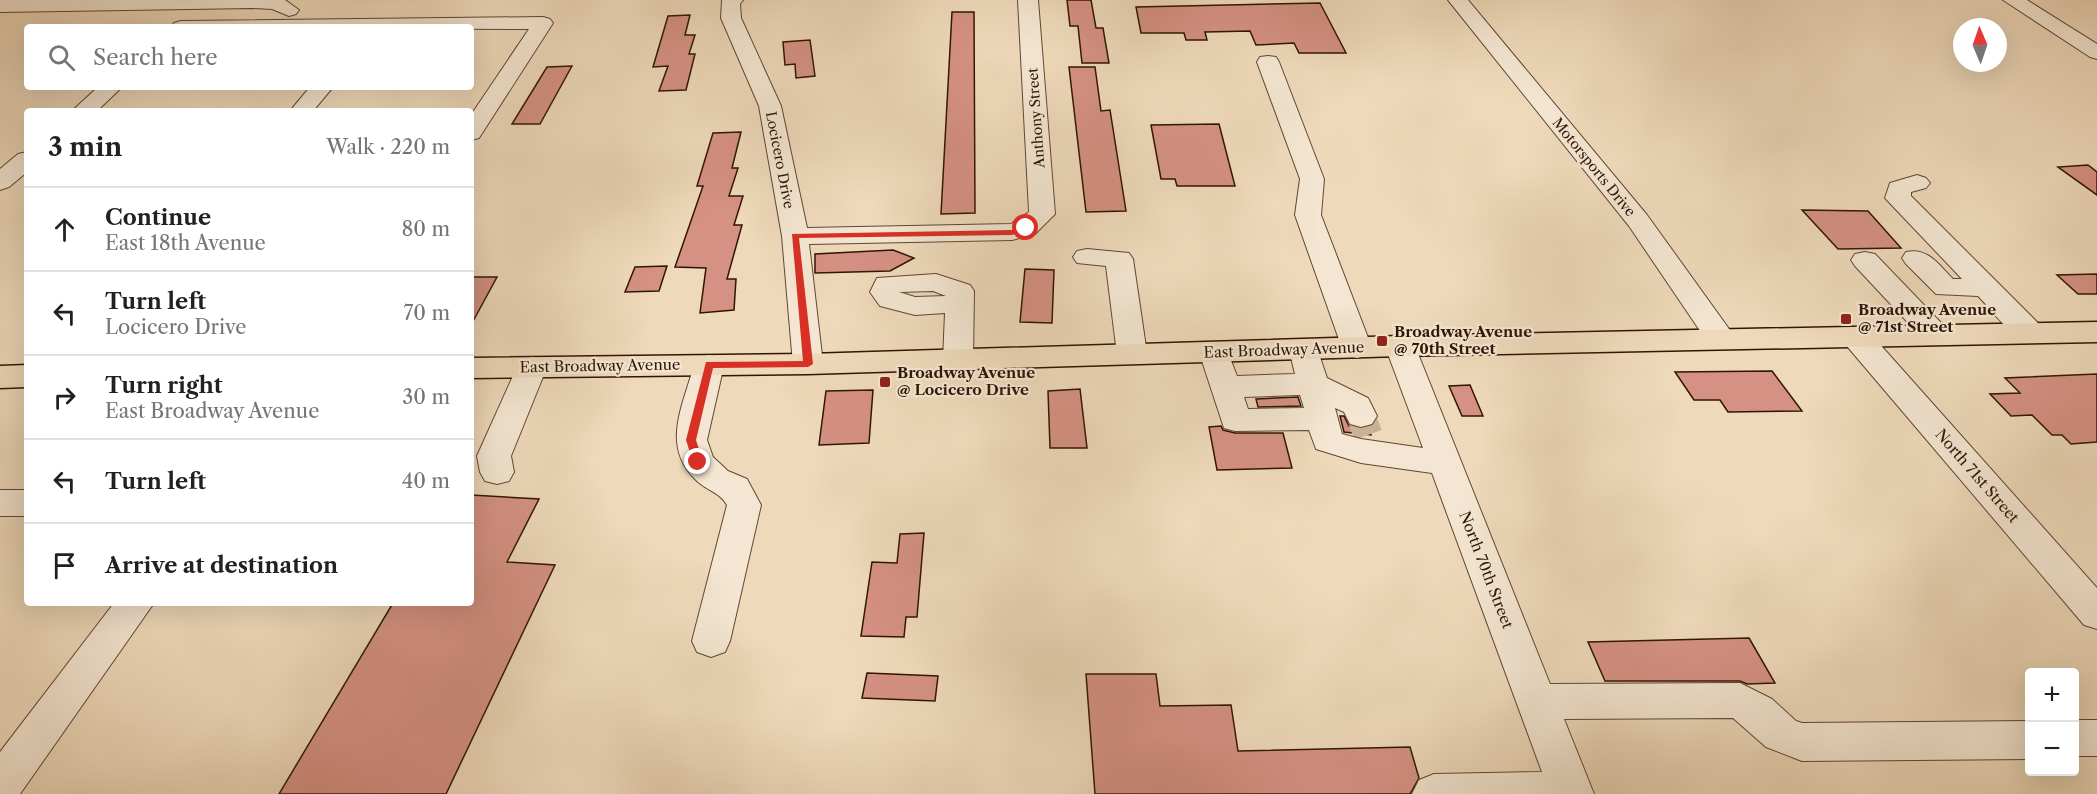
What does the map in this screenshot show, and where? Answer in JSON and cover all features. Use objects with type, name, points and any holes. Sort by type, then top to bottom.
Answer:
[{"type":"main road","name":"East Broadway Avenue","points":[[474,368],[808,364],[1400,346],[2097,332]]},
{"type":"main road","points":[[0,377],[24,376]]},
{"type":"street","name":"Locicero Drive","points":[[733,0],[730,3],[731,18],[770,106],[795,236],[808,364]]},
{"type":"street","name":"Anthony Street","points":[[795,236],[1012,232],[1026,228],[1042,214],[1028,0]]},
{"type":"street","name":"Motorsports Drive","points":[[1458,0],[1638,221],[1722,340]]},
{"type":"street","points":[[2013,0],[2097,53]]},
{"type":"street","points":[[0,6],[210,2],[276,3],[289,10],[482,6],[484,13],[481,24]]},
{"type":"street","points":[[184,24],[210,2]]},
{"type":"street","points":[[274,24],[289,10]]},
{"type":"street","points":[[474,24],[543,23],[474,128]]},
{"type":"street","points":[[1268,62],[1312,179],[1308,215],[1357,348]]},
{"type":"street","points":[[86,108],[108,90]]},
{"type":"street","points":[[304,108],[319,90]]},
{"type":"street","points":[[0,182],[24,162]]},
{"type":"street","points":[[1917,183],[1899,188],[1898,198],[1976,298]]},
{"type":"street","points":[[1087,257],[1112,256],[1119,259],[1132,354]]},
{"type":"street","points":[[1916,258],[1946,288],[1976,298],[2031,333]]},
{"type":"street","points":[[1865,260],[1937,336]]},
{"type":"street","points":[[958,360],[959,304]]},
{"type":"street","name":"North 71st Street","points":[[1857,338],[2097,614]]},
{"type":"street","name":"North 70th Street","points":[[1400,346],[1572,793]]},
{"type":"street","points":[[1304,349],[1328,441],[1368,434],[1444,463]]},
{"type":"street","points":[[1214,352],[1235,420],[1322,419]]},
{"type":"street","points":[[709,365],[691,440],[698,462],[716,480],[735,488],[744,505],[711,641]]},
{"type":"street","points":[[497,472],[494,456],[532,367]]},
{"type":"street","points":[[1225,387],[1313,384],[1357,406],[1368,434]]},
{"type":"street","points":[[0,503],[24,503]]},
{"type":"street","points":[[0,786],[133,606]]},
{"type":"street","points":[[1537,702],[1740,700],[1758,711],[1781,734],[1802,742],[2025,740]]},
{"type":"street","points":[[2079,738],[2097,738]]},
{"type":"street","points":[[1434,794],[1572,793]]},
{"type":"building","points":[[1067,0],[1091,0],[1096,28],[1103,28],[1109,63],[1082,63],[1078,26],[1070,26]]},
{"type":"building","points":[[1320,3],[1346,53],[1299,53],[1294,43],[1256,45],[1250,31],[1205,32],[1207,40],[1186,40],[1184,33],[1141,33],[1136,7]]},
{"type":"building","points":[[952,12],[974,12],[975,213],[941,214]]},
{"type":"building","points":[[690,15],[685,35],[695,35],[689,54],[695,54],[686,90],[659,91],[668,66],[653,67],[668,16]]},
{"type":"building","points":[[810,40],[815,76],[796,78],[795,64],[785,65],[783,42]]},
{"type":"building","points":[[572,66],[540,124],[512,124],[547,67]]},
{"type":"building","points":[[1069,67],[1095,67],[1101,111],[1110,110],[1126,211],[1086,212]]},
{"type":"building","points":[[1219,124],[1235,186],[1177,186],[1175,179],[1161,179],[1151,125]]},
{"type":"building","points":[[741,132],[732,168],[738,168],[729,196],[743,196],[734,225],[742,225],[727,279],[736,279],[734,310],[700,313],[706,268],[675,267],[703,186],[697,186],[713,133]]},
{"type":"building","points":[[2088,165],[2097,172],[2097,195],[2058,167]]},
{"type":"building","points":[[1802,210],[1868,211],[1901,248],[1838,249]]},
{"type":"building","points":[[893,250],[914,258],[890,271],[815,273],[815,254]]},
{"type":"building","points":[[667,266],[659,291],[625,292],[635,267]]},
{"type":"building","points":[[1025,269],[1054,270],[1052,323],[1020,322]]},
{"type":"building","points":[[2097,274],[2097,294],[2078,294],[2057,275]]},
{"type":"building","points":[[474,277],[497,277],[474,319]]},
{"type":"building","points":[[1772,371],[1802,411],[1728,412],[1720,400],[1694,400],[1675,372]]},
{"type":"building","points":[[2097,374],[2097,442],[2071,444],[2062,435],[2052,435],[2032,415],[2011,416],[1990,394],[2020,393],[2005,378]]},
{"type":"building","points":[[1470,385],[1483,416],[1462,416],[1449,386]]},
{"type":"building","points":[[1080,389],[1087,448],[1050,448],[1048,391]]},
{"type":"building","points":[[873,390],[869,443],[819,445],[826,391]]},
{"type":"building","points":[[1298,397],[1301,406],[1258,407],[1256,399]]},
{"type":"building","points":[[1340,416],[1344,416],[1349,426],[1360,429],[1369,427],[1371,435],[1344,432]]},
{"type":"building","points":[[1221,426],[1223,430],[1235,433],[1283,433],[1292,468],[1217,470],[1209,427]]},
{"type":"building","points":[[474,495],[539,499],[507,562],[555,565],[446,794],[279,794],[391,606],[474,606]]},
{"type":"building","points":[[924,533],[917,617],[906,617],[904,637],[861,636],[872,562],[897,563],[900,534]]},
{"type":"building","points":[[1749,638],[1775,683],[1605,681],[1588,642]]},
{"type":"building","points":[[867,673],[938,676],[935,701],[862,698]]},
{"type":"building","points":[[1086,674],[1156,674],[1160,706],[1231,705],[1238,751],[1410,747],[1419,778],[1410,794],[1095,794]]},
{"type":"tunnel","points":[[1361,416],[1368,435]]},
{"type":"place","name":"Broadway Avenue @ 71st Street","points":[[1846,319]]},
{"type":"place","name":"Broadway Avenue @ 70th Street","points":[[1382,341]]},
{"type":"place","name":"Broadway Avenue @ Locicero Drive","points":[[885,382]]},
{"type":"route","points":[[698,462],[691,440],[709,365],[808,364],[795,236],[1012,232],[1026,228]]}]
